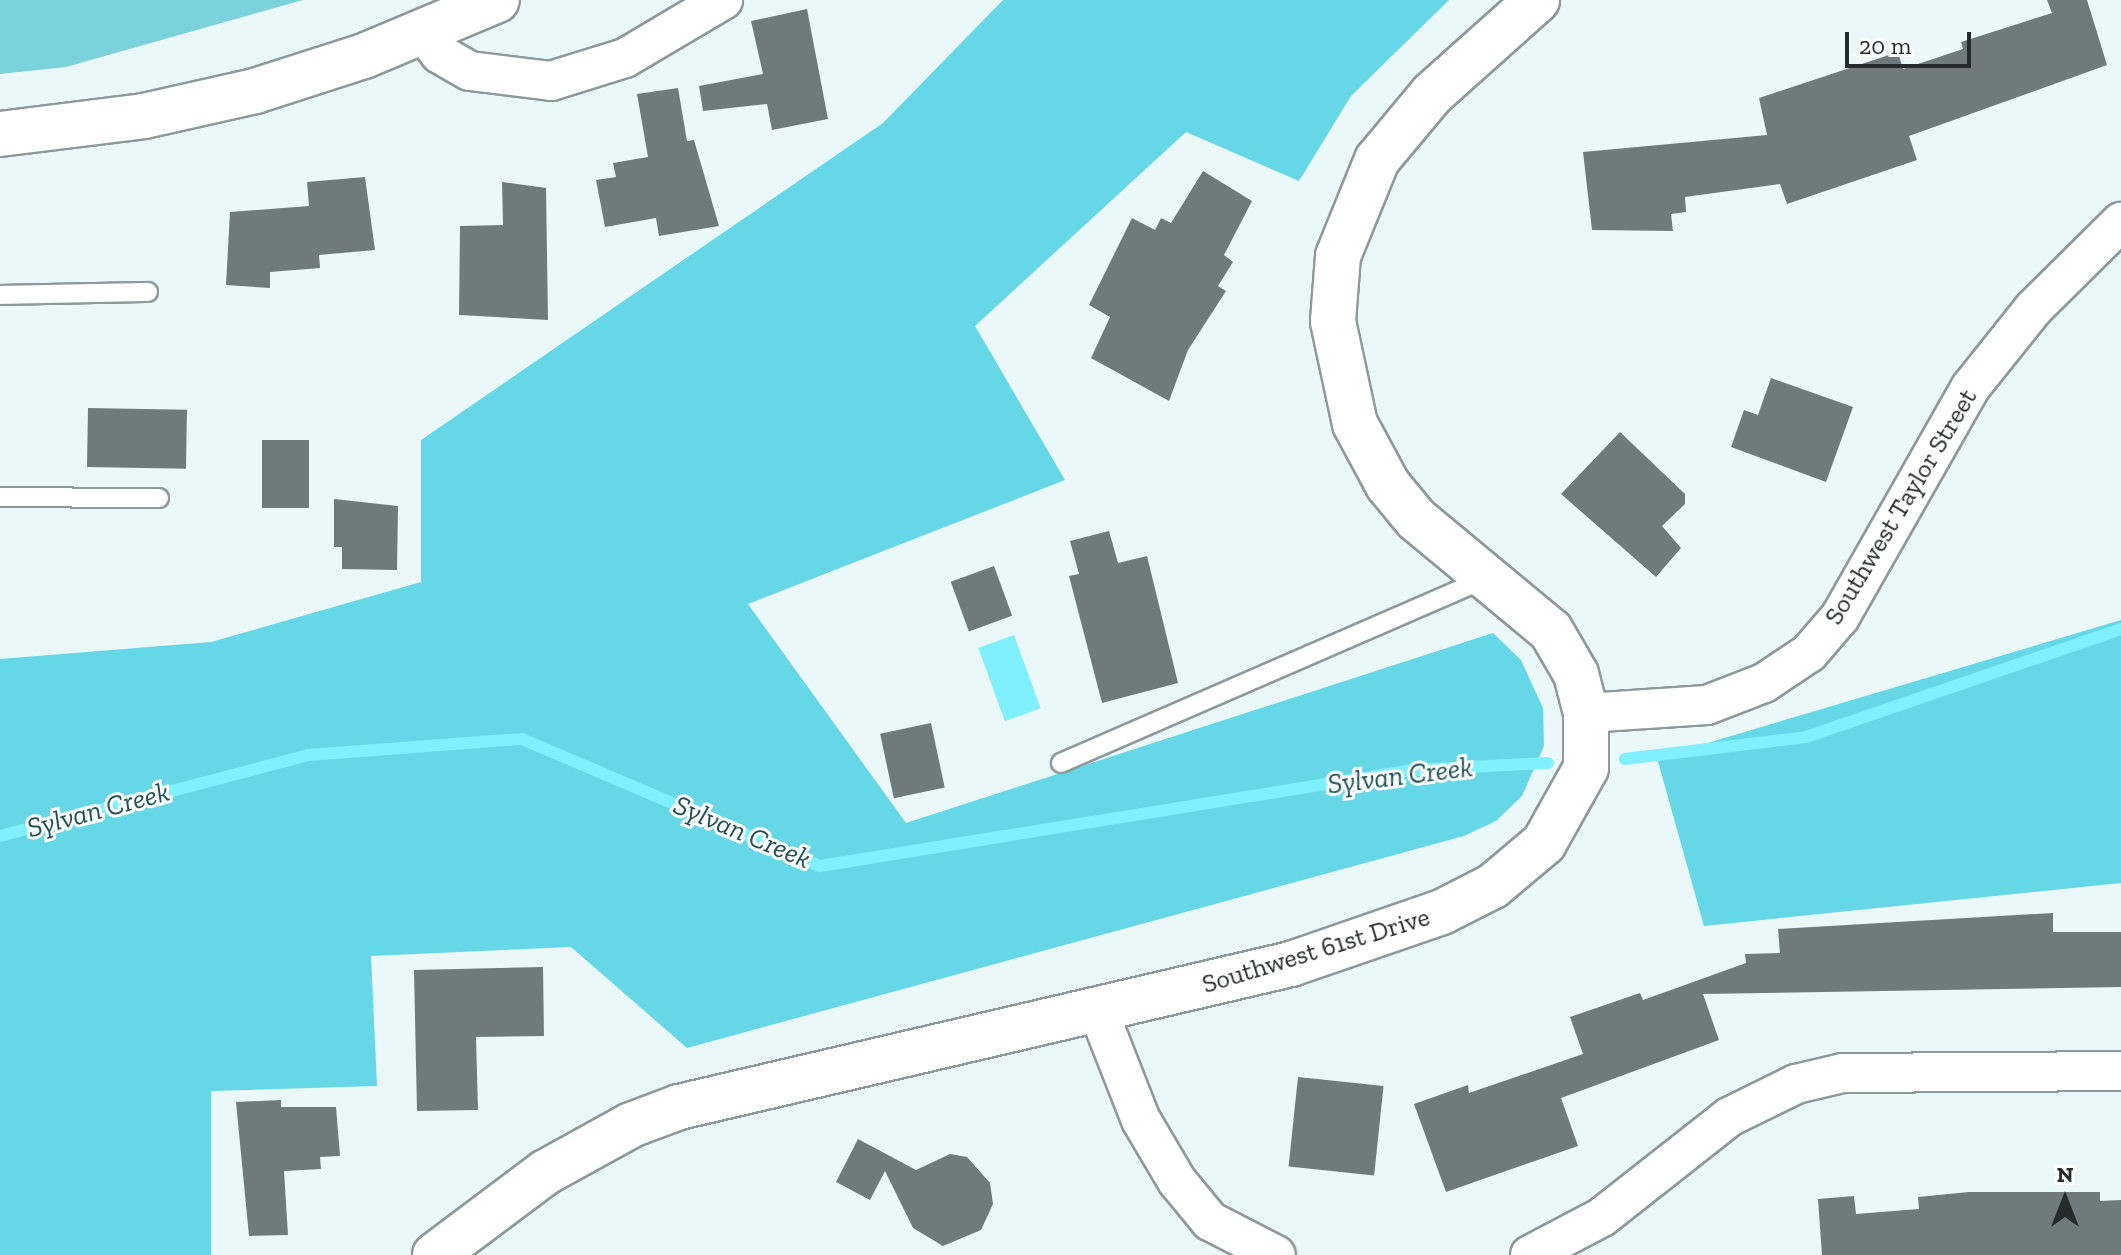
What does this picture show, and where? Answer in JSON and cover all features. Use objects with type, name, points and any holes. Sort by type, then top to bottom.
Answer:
[{"type":"street","points":[[0,134],[211,101],[424,33],[497,0]]},
{"type":"street","points":[[424,33],[440,54],[470,71],[551,81],[625,58],[723,0]]},
{"type":"street","name":"Southwest 61st Drive","points":[[435,1255],[577,1153],[679,1107],[1099,1013],[1291,964],[1403,927],[1493,886],[1562,820],[1586,768],[1586,713],[1576,674],[1551,631],[1490,577],[1416,519],[1369,454],[1337,364],[1333,288],[1347,225],[1377,160],[1432,94],[1537,0]]},
{"type":"street","name":"Southwest Taylor Street","points":[[1586,713],[1707,705],[1764,683],[1809,653],[1840,617],[1970,388],[2033,309],[2121,222]]},
{"type":"street","points":[[1099,1013],[1141,1120],[1207,1238],[1276,1255]]},
{"type":"street","points":[[1530,1255],[1602,1217],[1729,1117],[1796,1084],[1843,1073],[2121,1071]]},
{"type":"lane","points":[[0,295],[148,292]]},
{"type":"lane","points":[[0,497],[159,498]]},
{"type":"lane","points":[[1061,763],[1490,577]]},
{"type":"shaded area","points":[[0,0],[303,0],[66,67],[0,74]]},
{"type":"shaded area","points":[[1003,0],[1449,0],[1351,96],[1299,181],[1186,132],[975,326],[1065,480],[748,604],[906,823],[1493,633],[1521,660],[1543,708],[1544,746],[1522,796],[1496,821],[1464,836],[687,1048],[571,947],[371,956],[377,1086],[211,1091],[211,1255],[0,1255],[0,659],[211,642],[421,582],[421,440],[883,123]]},
{"type":"shaded area","points":[[2121,620],[2121,883],[1704,926],[1657,758]]},
{"type":"shaded area","points":[[1014,635],[1041,708],[1005,721],[978,648]]},
{"type":"building","points":[[2047,0],[2087,0],[2107,65],[1909,136],[1917,160],[1787,204],[1780,184],[1685,197],[1686,212],[1671,214],[1673,231],[1592,230],[1583,152],[1767,135],[1759,98],[1898,52],[1903,69],[1963,49],[1961,42],[2052,13]]},
{"type":"building","points":[[807,9],[828,119],[772,130],[767,104],[703,111],[699,86],[763,74],[751,21]]},
{"type":"building","points":[[678,88],[687,141],[694,140],[719,226],[659,236],[656,218],[605,227],[596,180],[616,177],[613,163],[648,157],[637,94]]},
{"type":"building","points":[[1203,171],[1252,201],[1224,255],[1233,262],[1218,286],[1226,291],[1188,350],[1169,401],[1091,358],[1110,317],[1089,305],[1132,218],[1155,230],[1161,218],[1171,223]]},
{"type":"building","points":[[365,177],[375,250],[319,255],[320,268],[270,272],[270,288],[226,285],[230,212],[309,206],[307,182]]},
{"type":"building","points":[[502,182],[546,188],[548,320],[459,315],[460,226],[503,225]]},
{"type":"building","points":[[1771,378],[1853,407],[1826,482],[1731,447],[1744,410],[1758,415]]},
{"type":"building","points":[[88,408],[187,410],[186,469],[87,467]]},
{"type":"building","points":[[1620,432],[1685,494],[1685,504],[1662,526],[1681,548],[1656,577],[1561,494]]},
{"type":"building","points":[[262,440],[309,440],[309,508],[262,508]]},
{"type":"building","points":[[334,499],[398,506],[397,570],[342,569],[342,547],[334,547]]},
{"type":"building","points":[[1109,531],[1118,563],[1147,556],[1178,683],[1102,703],[1069,576],[1079,574],[1070,541]]},
{"type":"building","points":[[994,566],[1012,616],[969,632],[951,582]]},
{"type":"building","points":[[931,723],[945,788],[894,798],[880,734]]},
{"type":"building","points":[[2053,913],[2053,932],[2121,932],[2121,987],[1703,994],[1719,1040],[1561,1098],[1578,1146],[1446,1192],[1414,1104],[1468,1085],[1469,1093],[1583,1054],[1570,1017],[1640,993],[1643,1000],[1746,963],[1745,954],[1780,953],[1778,929]]},
{"type":"building","points":[[543,967],[544,1036],[476,1037],[478,1110],[417,1111],[414,970]]},
{"type":"building","points":[[1298,1077],[1384,1086],[1374,1175],[1289,1167]]},
{"type":"building","points":[[281,1100],[281,1107],[336,1107],[340,1156],[320,1157],[321,1169],[284,1171],[288,1235],[249,1236],[236,1102]]},
{"type":"building","points":[[858,1139],[916,1170],[950,1154],[967,1157],[990,1183],[993,1204],[981,1230],[943,1246],[913,1228],[885,1171],[870,1200],[836,1182]]},
{"type":"building","points":[[1969,1192],[2100,1192],[2100,1201],[2121,1200],[2121,1255],[1822,1255],[1818,1199],[1854,1196],[1856,1214],[1919,1209],[1918,1197]]},
{"type":"waterway","name":"Sylvan Creek","points":[[1625,759],[1806,737],[2121,629]]},
{"type":"waterway","name":"Sylvan Creek","points":[[0,836],[308,755],[522,739],[820,866],[1413,770],[1548,763]]}]
